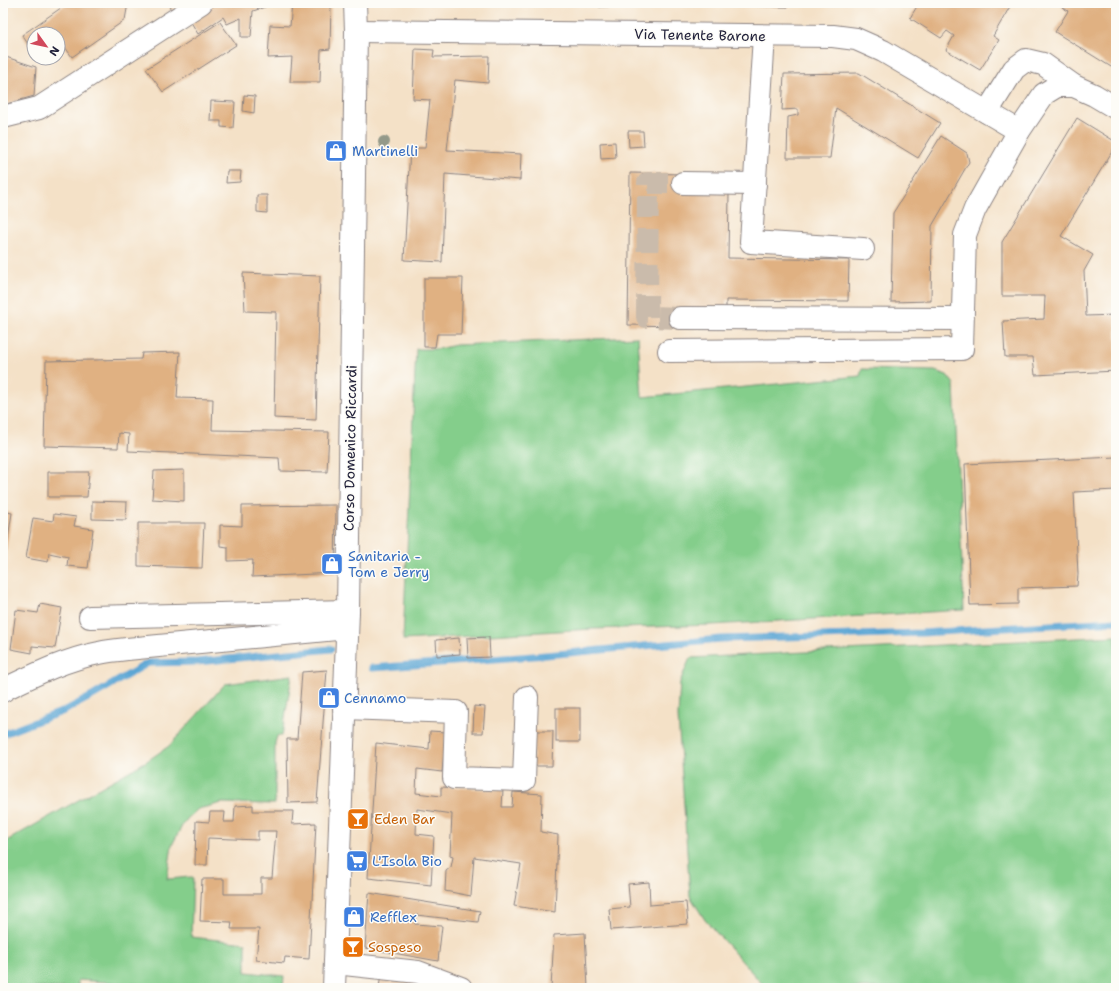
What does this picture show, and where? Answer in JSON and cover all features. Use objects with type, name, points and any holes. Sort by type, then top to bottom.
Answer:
[{"type":"street","points":[[3,117],[39,108],[200,3]]},
{"type":"street","name":"Corso Domenico Riccardi","points":[[334,988],[348,620],[356,31],[355,3]]},
{"type":"street","name":"Via Tenente Barone","points":[[356,31],[833,36],[856,39],[883,51],[1019,131]]},
{"type":"street","points":[[764,36],[751,242],[863,249]]},
{"type":"street","points":[[987,112],[1014,69],[1026,60],[1043,64],[1074,86],[1094,95],[1116,108]]},
{"type":"street","points":[[669,351],[962,348],[965,235],[975,209],[1019,131],[1044,94],[1057,86],[1074,86]]},
{"type":"street","points":[[683,183],[755,184]]},
{"type":"street","points":[[680,318],[962,319]]},
{"type":"street","points":[[90,618],[348,620]]},
{"type":"street","points":[[3,691],[40,672],[74,659],[98,653],[348,620]]},
{"type":"street","points":[[344,708],[456,712],[454,778],[524,780],[527,697]]},
{"type":"street","points":[[335,963],[418,972],[461,988]]},
{"type":"green space","points":[[638,337],[642,397],[860,376],[862,369],[935,371],[947,375],[954,384],[964,610],[712,625],[593,629],[403,640],[416,349],[438,349],[456,345]]},
{"type":"green space","points":[[1116,636],[1116,988],[766,988],[705,920],[690,896],[678,716],[680,682],[690,658]]},
{"type":"green space","points":[[292,675],[282,736],[277,736],[275,743],[275,804],[222,803],[198,809],[183,824],[172,845],[167,879],[193,877],[191,937],[246,943],[246,972],[284,976],[283,988],[188,988],[78,980],[78,988],[3,988],[3,843],[147,761],[169,746],[225,684]]},
{"type":"building","points":[[68,3],[128,3],[125,20],[72,57],[66,48],[66,26],[35,26]]},
{"type":"building","points":[[169,3],[182,3],[170,9]]},
{"type":"building","points":[[213,3],[277,3],[253,11],[251,37],[241,37],[241,18],[227,24],[223,17],[198,34],[188,17]]},
{"type":"building","points":[[292,3],[331,3],[330,49],[321,50],[320,82],[290,82],[292,57],[268,58],[270,25],[290,26]]},
{"type":"building","points":[[599,3],[629,3],[629,6],[599,7]]},
{"type":"building","points":[[725,3],[789,3],[788,7],[725,6]]},
{"type":"building","points":[[919,3],[1012,3],[993,36],[999,40],[980,70],[946,50],[954,36],[947,31],[941,38],[910,18]]},
{"type":"building","points":[[1061,3],[1116,3],[1116,70],[1055,32],[1068,11],[1062,7]]},
{"type":"building","points":[[220,22],[236,45],[163,92],[146,69]]},
{"type":"building","points":[[26,32],[26,41],[22,35]]},
{"type":"building","points":[[415,49],[434,50],[433,57],[489,56],[488,83],[455,80],[447,150],[521,154],[520,180],[445,174],[442,262],[404,260],[410,148],[425,148],[430,100],[413,99]]},
{"type":"building","points":[[3,56],[26,64],[26,66],[36,67],[34,96],[3,105]]},
{"type":"building","points":[[859,73],[940,123],[918,158],[836,108],[830,158],[787,158],[788,117],[798,115],[798,109],[782,110],[784,74]]},
{"type":"building","points":[[244,95],[255,96],[254,113],[243,111]]},
{"type":"building","points":[[211,101],[235,102],[233,128],[221,127],[221,121],[210,121]]},
{"type":"building","points":[[1077,118],[1116,142],[1116,145],[1061,236],[1093,255],[1084,271],[1086,316],[1116,315],[1116,371],[1035,375],[1033,357],[1005,357],[1003,321],[1044,319],[1045,296],[1002,296],[1002,242]]},
{"type":"building","points":[[628,131],[643,131],[644,146],[629,147]]},
{"type":"building","points":[[941,136],[967,153],[969,162],[932,226],[931,301],[891,302],[893,213]]},
{"type":"building","points":[[615,142],[616,158],[601,159],[600,143]]},
{"type":"building","points":[[227,171],[241,171],[240,182],[226,183]]},
{"type":"building","points":[[630,173],[683,174],[729,193],[728,258],[849,260],[848,301],[726,300],[726,309],[680,326],[628,325]]},
{"type":"building","points":[[257,195],[267,195],[267,213],[257,212]]},
{"type":"building","points":[[243,273],[320,276],[316,420],[274,418],[276,312],[245,311]]},
{"type":"building","points":[[424,278],[463,278],[461,334],[437,334],[435,347],[424,347]]},
{"type":"building","points":[[180,352],[177,398],[213,399],[212,430],[329,432],[327,472],[280,471],[279,458],[128,451],[129,434],[119,433],[118,448],[44,446],[46,361],[141,359],[142,353]]},
{"type":"building","points":[[1116,457],[1116,490],[1074,492],[1078,574],[1077,586],[1018,588],[1018,604],[970,605],[965,464]]},
{"type":"building","points":[[184,470],[184,501],[152,499],[154,471]]},
{"type":"building","points":[[48,472],[89,472],[87,497],[48,497]]},
{"type":"building","points":[[92,501],[127,502],[126,520],[92,519]]},
{"type":"building","points":[[336,505],[335,573],[252,577],[253,560],[228,561],[228,547],[220,546],[220,525],[242,526],[242,506]]},
{"type":"building","points":[[3,511],[12,513],[6,551],[3,551]]},
{"type":"building","points":[[54,514],[76,517],[74,526],[93,529],[88,568],[67,566],[68,557],[49,553],[48,562],[26,558],[33,518],[53,521]]},
{"type":"building","points":[[138,523],[204,523],[202,568],[138,566]]},
{"type":"building","points":[[40,604],[62,608],[55,648],[32,646],[32,653],[11,649],[16,610],[38,613]]},
{"type":"building","points":[[489,637],[490,657],[468,658],[467,638]]},
{"type":"building","points":[[459,638],[460,654],[437,656],[436,640]]},
{"type":"building","points":[[327,670],[317,802],[288,803],[287,739],[297,739],[302,672]]},
{"type":"building","points":[[474,706],[485,707],[483,733],[473,733]]},
{"type":"building","points":[[556,708],[580,708],[580,742],[556,742]]},
{"type":"building","points":[[430,731],[446,732],[442,772],[417,769],[416,793],[441,796],[441,787],[503,790],[502,807],[512,807],[513,792],[542,794],[541,832],[558,835],[555,912],[514,906],[521,864],[474,857],[471,896],[445,891],[446,871],[451,867],[453,857],[450,856],[452,814],[417,809],[416,834],[434,836],[431,885],[368,878],[376,743],[429,749]]},
{"type":"building","points":[[534,731],[553,731],[552,766],[533,766]]},
{"type":"building","points":[[253,805],[253,811],[293,811],[292,824],[316,823],[309,959],[285,957],[284,963],[256,960],[259,929],[231,929],[232,922],[200,921],[202,879],[224,879],[224,894],[261,894],[261,878],[272,878],[276,831],[258,831],[258,840],[208,838],[207,865],[195,865],[196,821],[209,822],[210,812],[225,812],[224,822],[234,822],[235,806]]},
{"type":"building","points":[[649,882],[650,905],[686,902],[688,924],[611,930],[609,909],[630,907],[628,884]]},
{"type":"building","points":[[369,893],[480,911],[478,922],[416,915],[415,924],[442,926],[438,961],[365,948]]},
{"type":"building","points":[[585,933],[588,988],[551,988],[554,935]]},
{"type":"building","points":[[381,973],[422,980],[421,988],[379,988]]},
{"type":"waterway","points":[[372,668],[546,655],[721,639],[922,633],[1116,621]]},
{"type":"waterway","points":[[3,734],[64,711],[148,663],[197,662],[331,649]]},
{"type":"tunnel","points":[[680,318],[647,317],[648,183],[683,183]]},
{"type":"place","name":"Martinelli","points":[[336,151]]},
{"type":"place","name":"Sanitaria - Tom e Jerry","points":[[332,564]]},
{"type":"place","name":"Cennamo","points":[[329,698]]},
{"type":"place","name":"Eden Bar","points":[[358,819]]},
{"type":"place","name":"L'Isola Bio","points":[[357,861]]},
{"type":"place","name":"Refflex","points":[[354,917]]},
{"type":"place","name":"Sospeso","points":[[353,947]]}]
